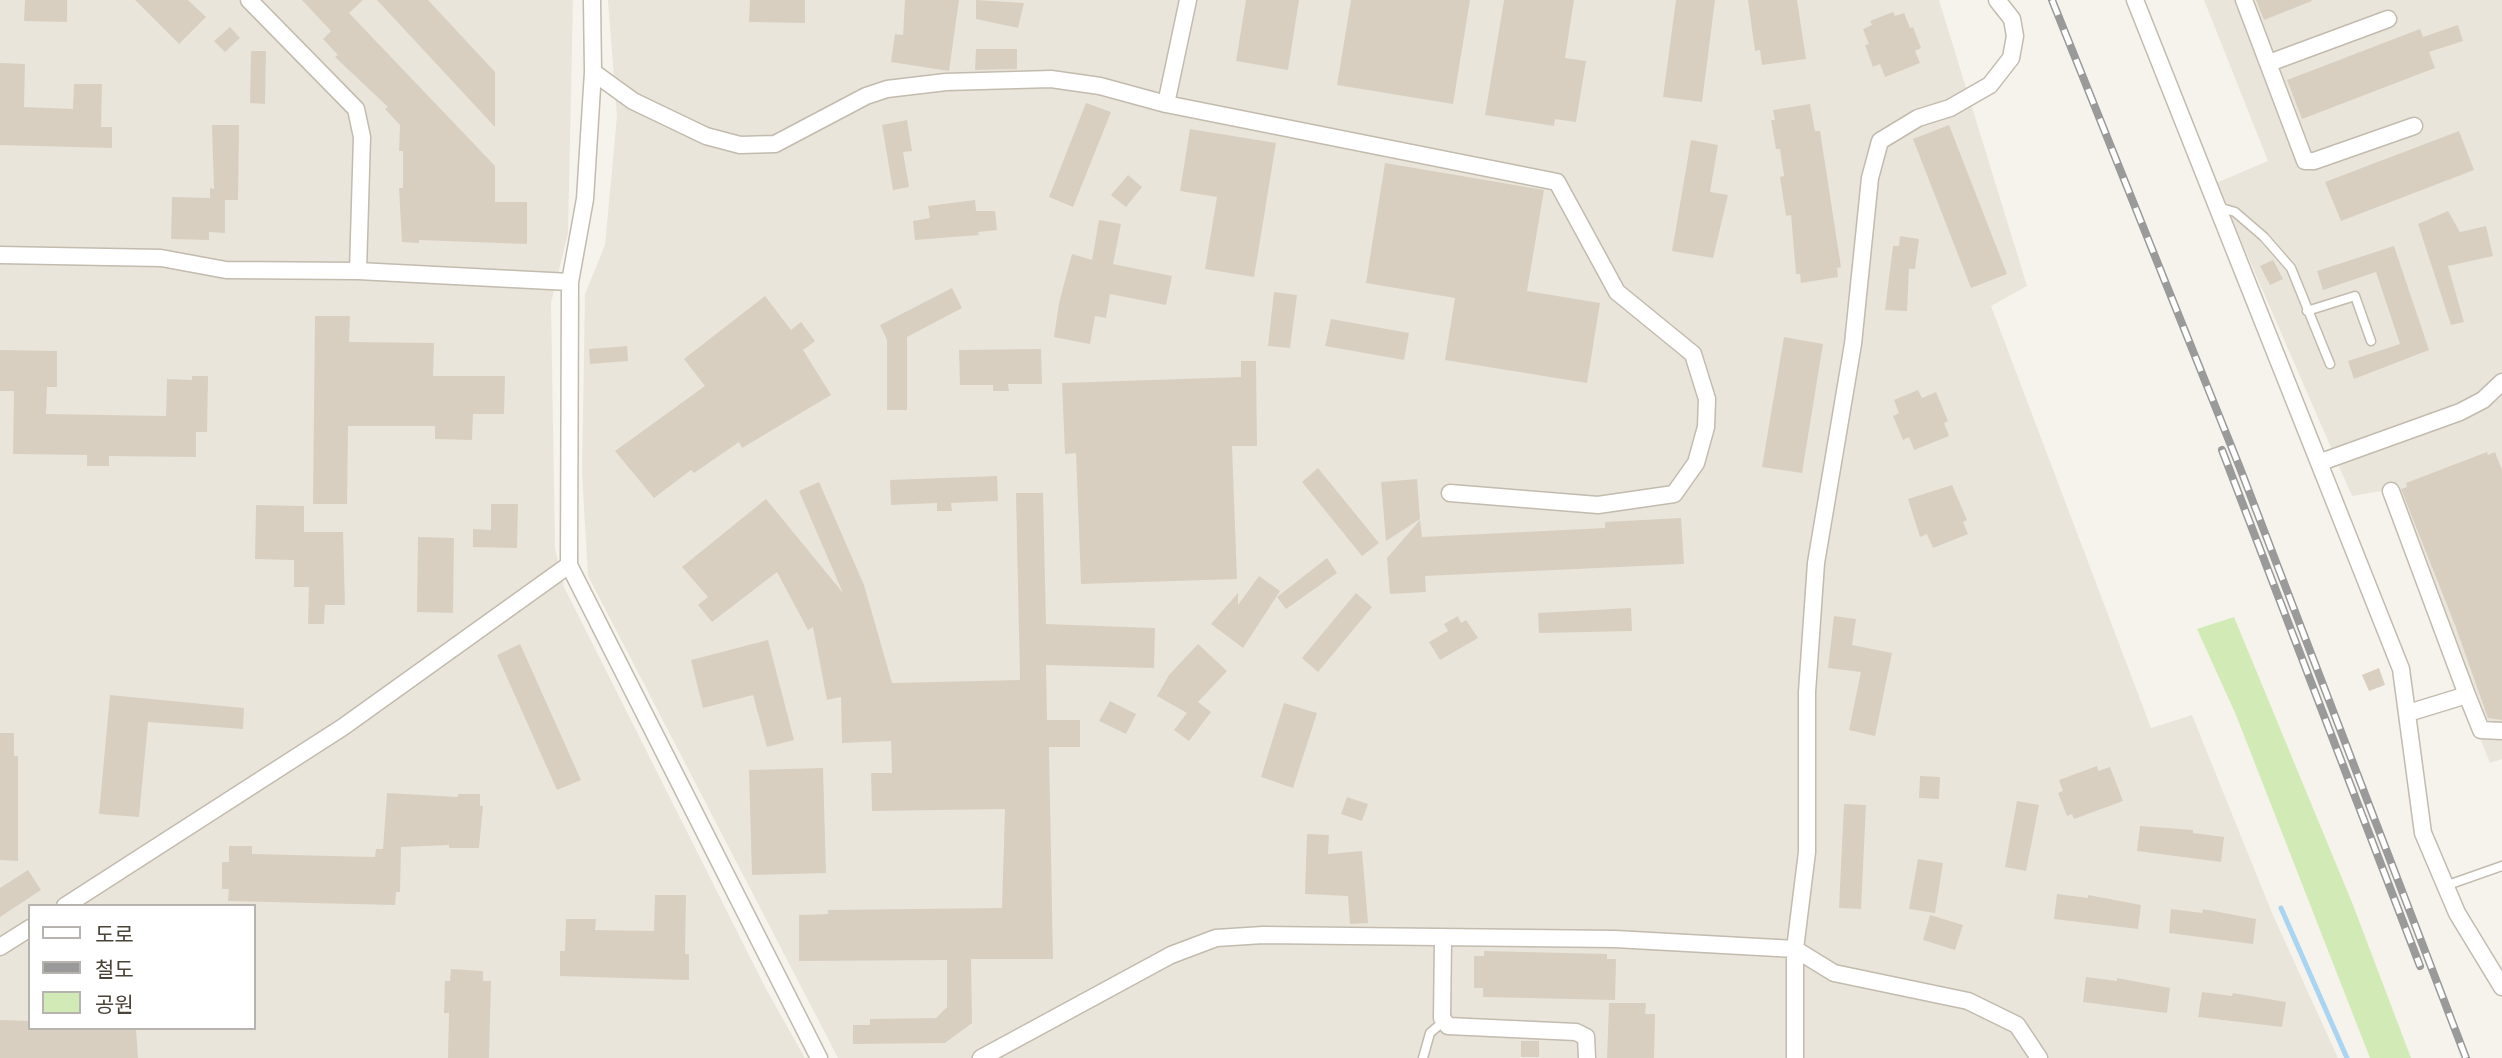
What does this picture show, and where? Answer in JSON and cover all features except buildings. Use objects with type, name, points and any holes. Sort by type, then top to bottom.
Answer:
[{"type":"street","points":[[249,0],[356,109],[362,137],[358,271]]},
{"type":"street","points":[[592,0],[593,72],[585,199],[570,282],[569,565],[819,1058]]},
{"type":"street","points":[[1166,104],[1188,0]]},
{"type":"street","points":[[1795,1058],[1795,948],[1807,852],[1807,692],[1816,563],[1853,344],[1870,178],[1880,141],[1918,118],[1950,108],[1990,85],[2011,58],[2015,36],[2011,19],[1997,0]]},
{"type":"street","points":[[2136,0],[2401,669],[2423,832],[2457,913],[2502,986]]},
{"type":"street","points":[[2244,0],[2305,161],[2314,161],[2414,126]]},
{"type":"street","points":[[2269,63],[2388,19]]},
{"type":"street","points":[[593,72],[633,101],[706,136],[740,145],[775,144],[866,96],[887,89],[946,82],[1051,79],[1100,86],[1166,104],[1557,182],[1617,292],[1692,354],[1707,399],[1706,427],[1696,463],[1674,494],[1598,505],[1450,493]]},
{"type":"street","points":[[0,255],[161,258],[226,270],[358,271],[570,282]]},
{"type":"street","points":[[2321,462],[2460,412],[2483,400],[2502,382]]},
{"type":"street","points":[[2391,491],[2481,730],[2502,731]]},
{"type":"street","points":[[68,904],[342,727],[569,565]]},
{"type":"street","points":[[2408,713],[2467,695]]},
{"type":"street","points":[[0,947],[28,929]]},
{"type":"street","points":[[981,1058],[1171,955],[1216,938],[1263,935],[1443,940],[1615,939],[1795,948],[1835,974],[1968,1001],[2017,1025],[2039,1058]]},
{"type":"street","points":[[1443,940],[1444,1021],[1448,1026],[1576,1032],[1586,1037],[1587,1058]]},
{"type":"street","points":[[2483,955],[2502,963]]},
{"type":"lane","points":[[2218,207],[2235,212],[2291,268],[2330,363]]},
{"type":"lane","points":[[2307,311],[2355,296],[2371,341]]},
{"type":"lane","points":[[2445,886],[2502,866]]},
{"type":"lane","points":[[1423,1058],[1430,1033],[1444,1021]]},
{"type":"shaded area","points":[[0,0],[573,0],[568,233],[551,303],[555,548],[564,587],[766,989],[805,1058],[0,1058]]},
{"type":"shaded area","points":[[608,0],[1939,0],[2027,286],[1991,306],[2151,728],[2192,715],[2272,913],[2338,1058],[838,1058],[588,576],[582,473],[585,294],[605,245],[617,116]]},
{"type":"shaded area","points":[[2204,0],[2502,0],[2502,759],[2490,763],[2382,491],[2352,496],[2216,183],[2268,161]]},
{"type":"green space","points":[[2234,617],[2353,905],[2411,1058],[2370,1058],[2236,715],[2197,629]]},
{"type":"waterway","points":[[2281,908],[2347,1058]]},
{"type":"railway","points":[[2052,0],[2240,468],[2466,1058]]},
{"type":"railway","points":[[2222,450],[2420,966]]}]
